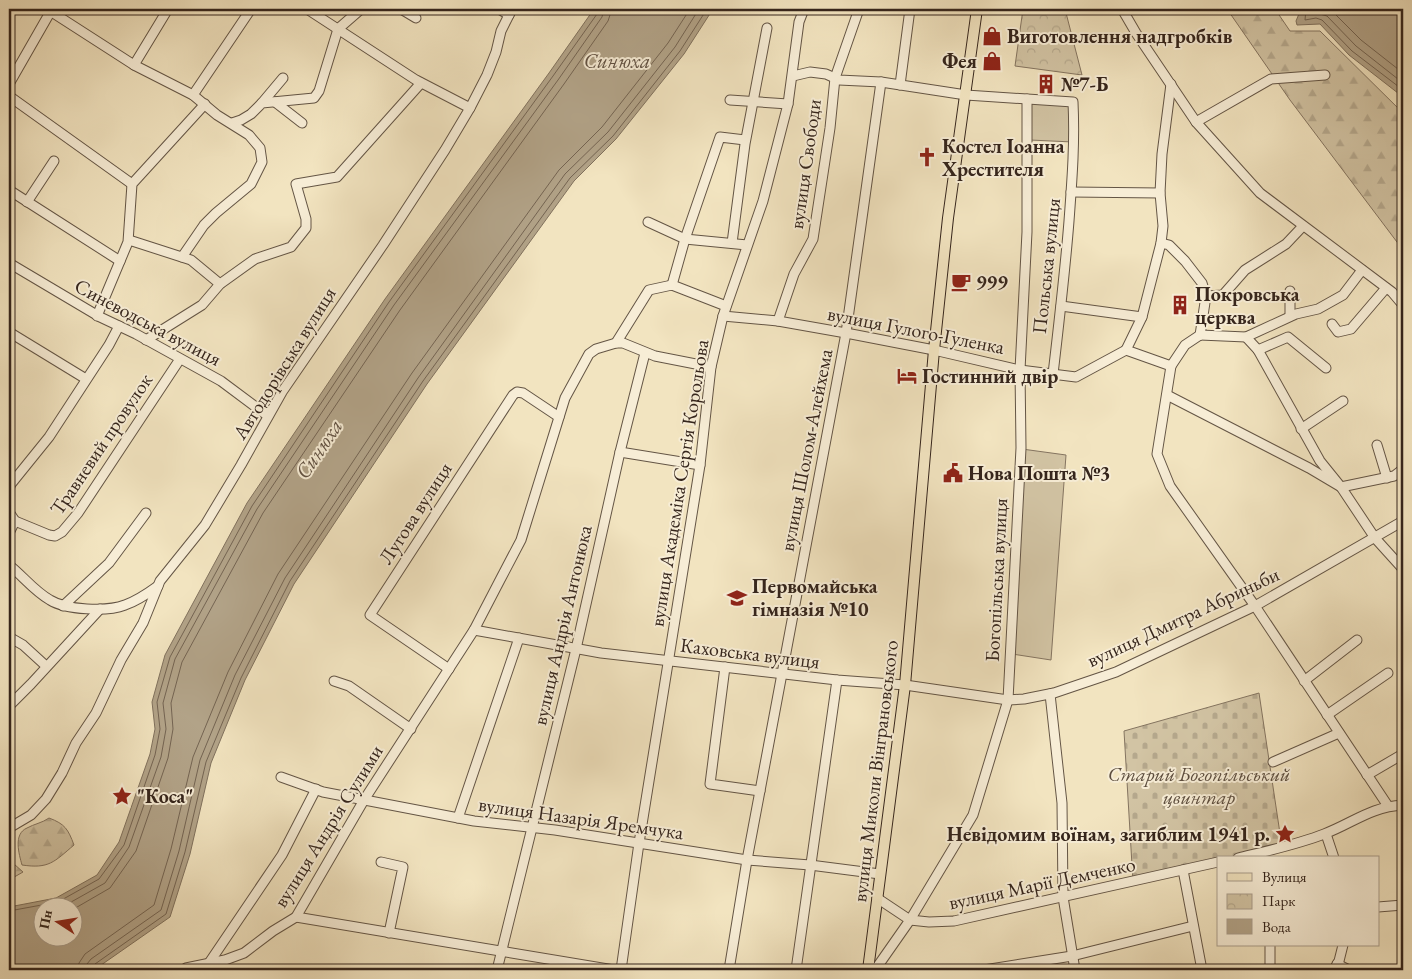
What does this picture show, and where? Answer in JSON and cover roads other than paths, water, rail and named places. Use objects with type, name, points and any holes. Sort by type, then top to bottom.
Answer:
[{"type":"main road","name":"вулиця Миколи Вінграновського","points":[[868,970],[904,685],[934,350],[948,218],[977,9]]},
{"type":"street","points":[[134,65],[168,9]]},
{"type":"street","points":[[193,95],[251,9]]},
{"type":"street","points":[[307,9],[421,83],[470,108]]},
{"type":"street","points":[[262,103],[314,98],[319,91],[338,29],[361,9]]},
{"type":"street","points":[[401,9],[416,18]]},
{"type":"street","points":[[500,9],[510,12]]},
{"type":"street","name":"вулиця Академіка Сергія Корольова","points":[[621,970],[639,843],[670,661],[700,465],[711,367],[726,306],[763,201],[788,104],[799,22],[804,9]]},
{"type":"street","name":"вулиця Свободи","points":[[778,322],[794,274],[813,239],[835,78],[859,9]]},
{"type":"street","points":[[900,85],[910,9]]},
{"type":"street","points":[[1122,9],[1196,122],[1260,193],[1386,288],[1403,305]]},
{"type":"street","points":[[9,84],[50,10],[134,65],[193,95],[217,115],[249,134],[260,148],[262,162],[251,184],[204,225],[182,257]]},
{"type":"street","name":"Автодорівська вулиця","points":[[63,606],[100,609],[123,606],[144,596],[158,586],[204,525],[241,465],[282,392],[445,150],[487,75],[496,52],[501,31],[510,12]]},
{"type":"street","points":[[732,243],[745,140],[767,28]]},
{"type":"street","points":[[793,76],[810,72],[826,74],[839,80],[881,82],[966,94],[1027,99]]},
{"type":"street","points":[[1196,122],[1271,79],[1325,75]]},
{"type":"street","points":[[232,123],[251,114],[283,78]]},
{"type":"street","name":"вулиця Шолом-Алейхема","points":[[729,970],[747,860],[846,333],[881,82]]},
{"type":"street","points":[[146,340],[202,306],[220,284],[255,259],[291,247],[306,228],[306,219],[296,184],[337,177],[421,83]]},
{"type":"street","points":[[1171,84],[1162,154],[1160,193],[1163,226],[1161,243],[1142,317],[1126,350],[1171,366]]},
{"type":"street","points":[[9,96],[132,184]]},
{"type":"street","name":"Польська вулиця","points":[[1027,99],[1073,102],[1075,142],[1061,306],[1053,374]]},
{"type":"street","name":"Богопільська вулиця","points":[[880,968],[973,815],[1008,700],[1021,448],[1020,370],[1028,232],[1027,99]]},
{"type":"street","points":[[730,100],[753,100],[788,104]]},
{"type":"street","points":[[275,102],[302,123]]},
{"type":"street","points":[[97,316],[129,240],[132,184],[205,104]]},
{"type":"street","points":[[672,285],[685,239],[720,137],[745,140]]},
{"type":"street","points":[[27,202],[54,161]]},
{"type":"street","points":[[9,190],[120,260]]},
{"type":"street","points":[[1071,192],[1160,193]]},
{"type":"street","points":[[648,222],[685,239],[747,245]]},
{"type":"street","points":[[1206,296],[1223,295],[1245,270],[1286,244],[1304,226]]},
{"type":"street","points":[[129,240],[191,260],[220,284]]},
{"type":"street","points":[[1161,243],[1169,245],[1185,261],[1202,283],[1206,296],[1200,336]]},
{"type":"street","name":"Синеводська вулиця","points":[[9,263],[97,316],[222,380],[268,416]]},
{"type":"street","points":[[1362,270],[1342,294],[1318,310],[1290,316],[1246,337],[1200,336],[1185,345],[1171,366],[1157,454],[1170,486],[1255,606],[1388,806]]},
{"type":"street","points":[[616,343],[648,290],[672,285],[726,306]]},
{"type":"street","points":[[1332,324],[1338,332],[1351,329],[1386,288]]},
{"type":"street","points":[[1290,290],[1290,316]]},
{"type":"street","points":[[1061,306],[1142,317]]},
{"type":"street","name":"вулиця Гулого-Гуленка","points":[[723,316],[778,322],[846,333],[934,350],[1020,370],[1076,377],[1126,350]]},
{"type":"street","points":[[9,484],[50,437],[109,345],[118,326]]},
{"type":"street","points":[[9,332],[86,379]]},
{"type":"street","points":[[1246,337],[1258,350],[1320,461],[1341,487],[1375,538],[1403,569]]},
{"type":"street","points":[[1258,350],[1288,337],[1326,368]]},
{"type":"street","points":[[616,343],[623,343],[645,353],[711,367]]},
{"type":"street","name":"вулиця Андрія Сулими","points":[[186,968],[225,960],[244,953],[273,931],[296,917],[364,800],[474,630],[521,540],[565,398],[589,354],[616,343]]},
{"type":"street","name":"вулиця Андрія Антонюка","points":[[497,970],[576,648],[620,452],[645,353]]},
{"type":"street","name":"Травневий провулок","points":[[15,521],[49,535],[55,536],[62,532],[78,513],[180,359]]},
{"type":"street","name":"Лугова вулиця","points":[[449,669],[370,615],[514,395],[517,392],[523,393],[559,417]]},
{"type":"street","points":[[1167,395],[1309,468],[1341,487],[1394,476],[1403,469]]},
{"type":"street","points":[[1301,429],[1343,401]]},
{"type":"street","points":[[1377,446],[1387,478]]},
{"type":"street","points":[[620,452],[700,465]]},
{"type":"street","points":[[9,512],[15,521],[9,533]]},
{"type":"street","points":[[9,565],[36,590],[63,606],[109,563],[146,513]]},
{"type":"street","name":"вулиця Дмитра Абриньби","points":[[904,685],[1008,700],[1050,694],[1116,672],[1255,606],[1403,521]]},
{"type":"street","points":[[9,828],[32,815],[46,799],[76,743],[96,713],[120,660],[143,623],[158,586]]},
{"type":"street","points":[[9,706],[100,609]]},
{"type":"street","name":"Каховська вулиця","points":[[474,630],[576,648],[670,661],[837,680],[904,685]]},
{"type":"street","points":[[9,637],[23,645],[46,666]]},
{"type":"street","points":[[458,818],[519,638]]},
{"type":"street","points":[[1304,681],[1357,640]]},
{"type":"street","points":[[725,667],[710,784],[760,791]]},
{"type":"street","points":[[1327,715],[1388,673]]},
{"type":"street","points":[[796,970],[837,680]]},
{"type":"street","points":[[334,681],[348,686],[410,728]]},
{"type":"street","points":[[1050,694],[1062,803],[1063,897],[1075,970]]},
{"type":"street","points":[[1273,762],[1339,733]]},
{"type":"street","points":[[1367,775],[1403,754]]},
{"type":"street","name":"вулиця Назарія Яремчука","points":[[280,777],[316,789],[458,818],[747,860],[810,865],[880,874]]},
{"type":"street","points":[[209,963],[282,855],[316,789]]},
{"type":"street","points":[[1246,856],[1302,842],[1326,834],[1372,811],[1388,806],[1403,805]]},
{"type":"street","points":[[1326,834],[1333,856]]},
{"type":"street","points":[[381,862],[403,867],[389,933]]},
{"type":"street","name":"вулиця Марії Демченко","points":[[877,898],[910,920],[929,922],[954,921],[1217,862]]},
{"type":"street","points":[[1183,870],[1202,970]]},
{"type":"street","points":[[1380,907],[1403,905]]},
{"type":"street","points":[[296,917],[614,970]]},
{"type":"street","points":[[984,970],[1072,956],[1193,926]]},
{"type":"street","points":[[1270,946],[1270,970]]},
{"type":"street","points":[[1343,946],[1336,967],[1349,970]]},
{"type":"water","name":"Синюха","points":[[594,9],[713,9],[684,54],[616,139],[574,181],[427,384],[294,584],[245,680],[211,763],[190,854],[170,917],[94,970],[9,970],[9,907],[32,903],[32,946],[82,946],[82,896],[60,896],[97,875],[119,842],[150,754],[155,729],[152,702],[165,655],[247,503],[385,299]]},
{"type":"water","points":[[1301,9],[1403,9],[1403,97],[1349,55],[1320,24],[1297,25],[1296,21]]},
{"type":"place","name":"Виготовлення надгробків","points":[[992,36]]},
{"type":"place","name":"Фея","points":[[992,61]]},
{"type":"place","name":"№7-Б","points":[[1046,84]]},
{"type":"place","name":"Костел Іоанна Хрестителя","points":[[927,157]]},
{"type":"place","name":"999","points":[[961,282]]},
{"type":"place","name":"Покровська церква","points":[[1180,305]]},
{"type":"place","name":"Гостинний двір","points":[[907,376]]},
{"type":"place","name":"Нова Пошта №3","points":[[953,473]]},
{"type":"place","name":"Первомайська гімназія №10","points":[[737,598]]},
{"type":"place","name":"\"Коса\"","points":[[122,796]]},
{"type":"place","name":"Невідомим воїнам, загиблим 1941 р.","points":[[1285,834]]},
{"type":"park label","name":"Старий Богопільський цвинтар","points":[[1199,786]]}]
